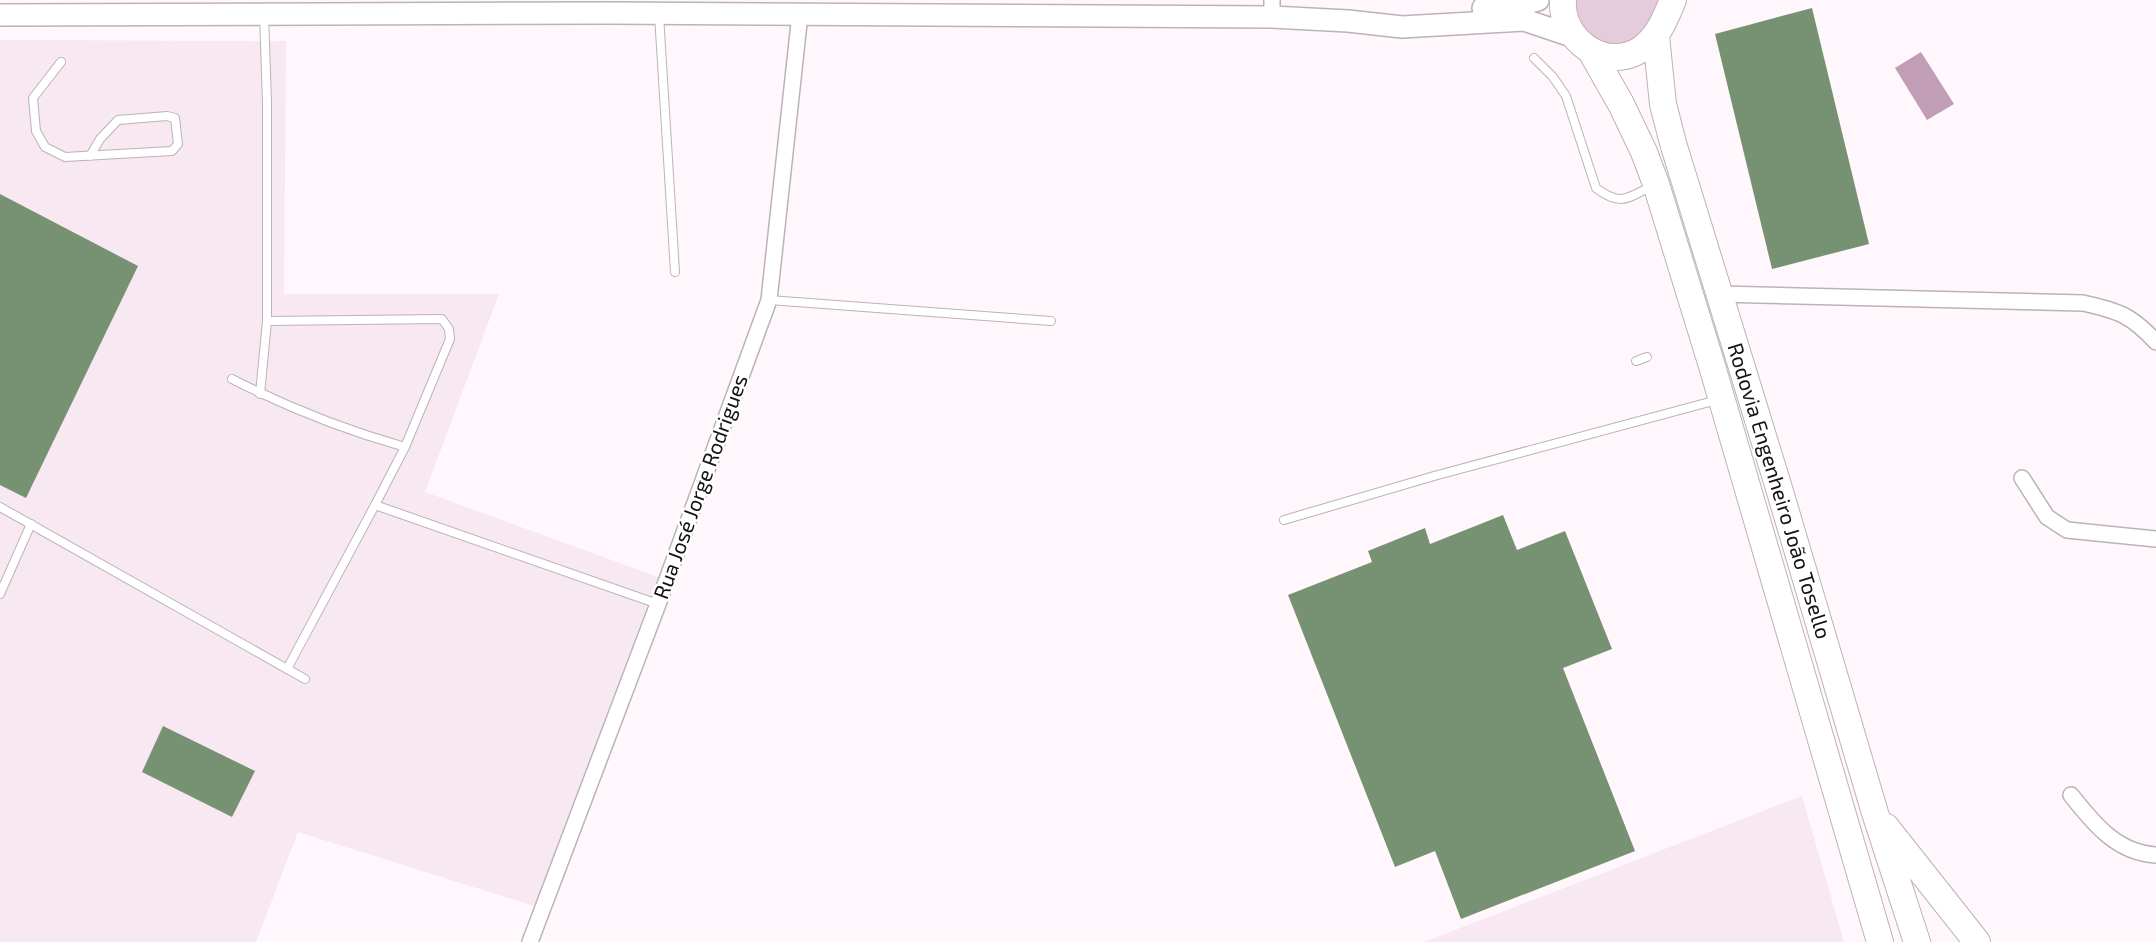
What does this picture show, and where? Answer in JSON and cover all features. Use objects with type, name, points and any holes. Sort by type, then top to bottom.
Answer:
[{"type":"highway","points":[[1563,0],[1566,21],[1572,36],[1592,53],[1607,57],[1624,56],[1639,50],[1665,19],[1689,0]]},
{"type":"highway","name":"Rodovia Engenheiro João Tosello","points":[[1665,19],[1663,104],[1673,143],[1778,485],[1875,813],[1917,942]]},
{"type":"highway","name":"Rodovia Engenheiro João Tosello","points":[[1592,53],[1644,152],[1656,184],[1722,399],[1880,942]]},
{"type":"highway","points":[[1875,813],[1977,942]]},
{"type":"main road","points":[[1348,21],[1520,5],[1538,0]]},
{"type":"main road","points":[[0,15],[800,14],[1272,8],[1348,21],[1402,27],[1524,20],[1572,36]]},
{"type":"street","name":"Rua José Jorge Rodrigues","points":[[530,942],[658,604],[769,300],[800,14]]},
{"type":"street","points":[[1719,294],[2083,303],[2112,309],[2139,323],[2156,342]]},
{"type":"street","points":[[2022,478],[2047,518],[2067,530],[2156,539]]},
{"type":"street","points":[[2071,795],[2092,823],[2116,842],[2146,854],[2156,855]]},
{"type":"lane","points":[[659,13],[675,272]]},
{"type":"lane","points":[[260,394],[267,321],[267,102],[264,14]]},
{"type":"lane","points":[[1534,58],[1553,77],[1566,96],[1596,188],[1609,198],[1623,200],[1656,184]]},
{"type":"lane","points":[[61,62],[33,98],[36,131],[45,147],[65,157],[90,156],[172,151],[178,144],[175,118],[118,120],[100,139],[90,156]]},
{"type":"lane","points":[[769,300],[1051,321]]},
{"type":"lane","points":[[267,321],[442,319],[449,328],[450,339],[405,447],[287,669]]},
{"type":"lane","points":[[1636,361],[1647,357]]},
{"type":"lane","points":[[232,379],[298,411],[372,438],[405,447]]},
{"type":"lane","points":[[1284,520],[1434,476],[1722,399]]},
{"type":"lane","points":[[375,505],[658,604]]},
{"type":"lane","points":[[0,507],[305,679]]},
{"type":"lane","points":[[0,594],[31,524]]},
{"type":"shaded area","points":[[1573,0],[1658,0],[1651,20],[1643,33],[1628,42],[1610,44],[1587,34],[1579,22]]},
{"type":"shaded area","points":[[0,40],[286,41],[284,294],[499,294],[425,492],[658,577],[534,906],[298,832],[256,942],[0,942]]},
{"type":"shaded area","points":[[1921,52],[1954,104],[1927,120],[1895,68]]},
{"type":"shaded area","points":[[1802,796],[1844,942],[1424,942]]},
{"type":"building","points":[[1812,8],[1869,244],[1772,269],[1715,34]]},
{"type":"building","points":[[0,194],[138,266],[26,498],[0,485]]},
{"type":"building","points":[[1503,515],[1517,550],[1565,531],[1612,649],[1563,668],[1635,851],[1461,919],[1435,851],[1395,867],[1288,595],[1372,562],[1368,551],[1425,528],[1430,544]]},
{"type":"building","points":[[163,726],[255,771],[232,817],[142,772]]}]
